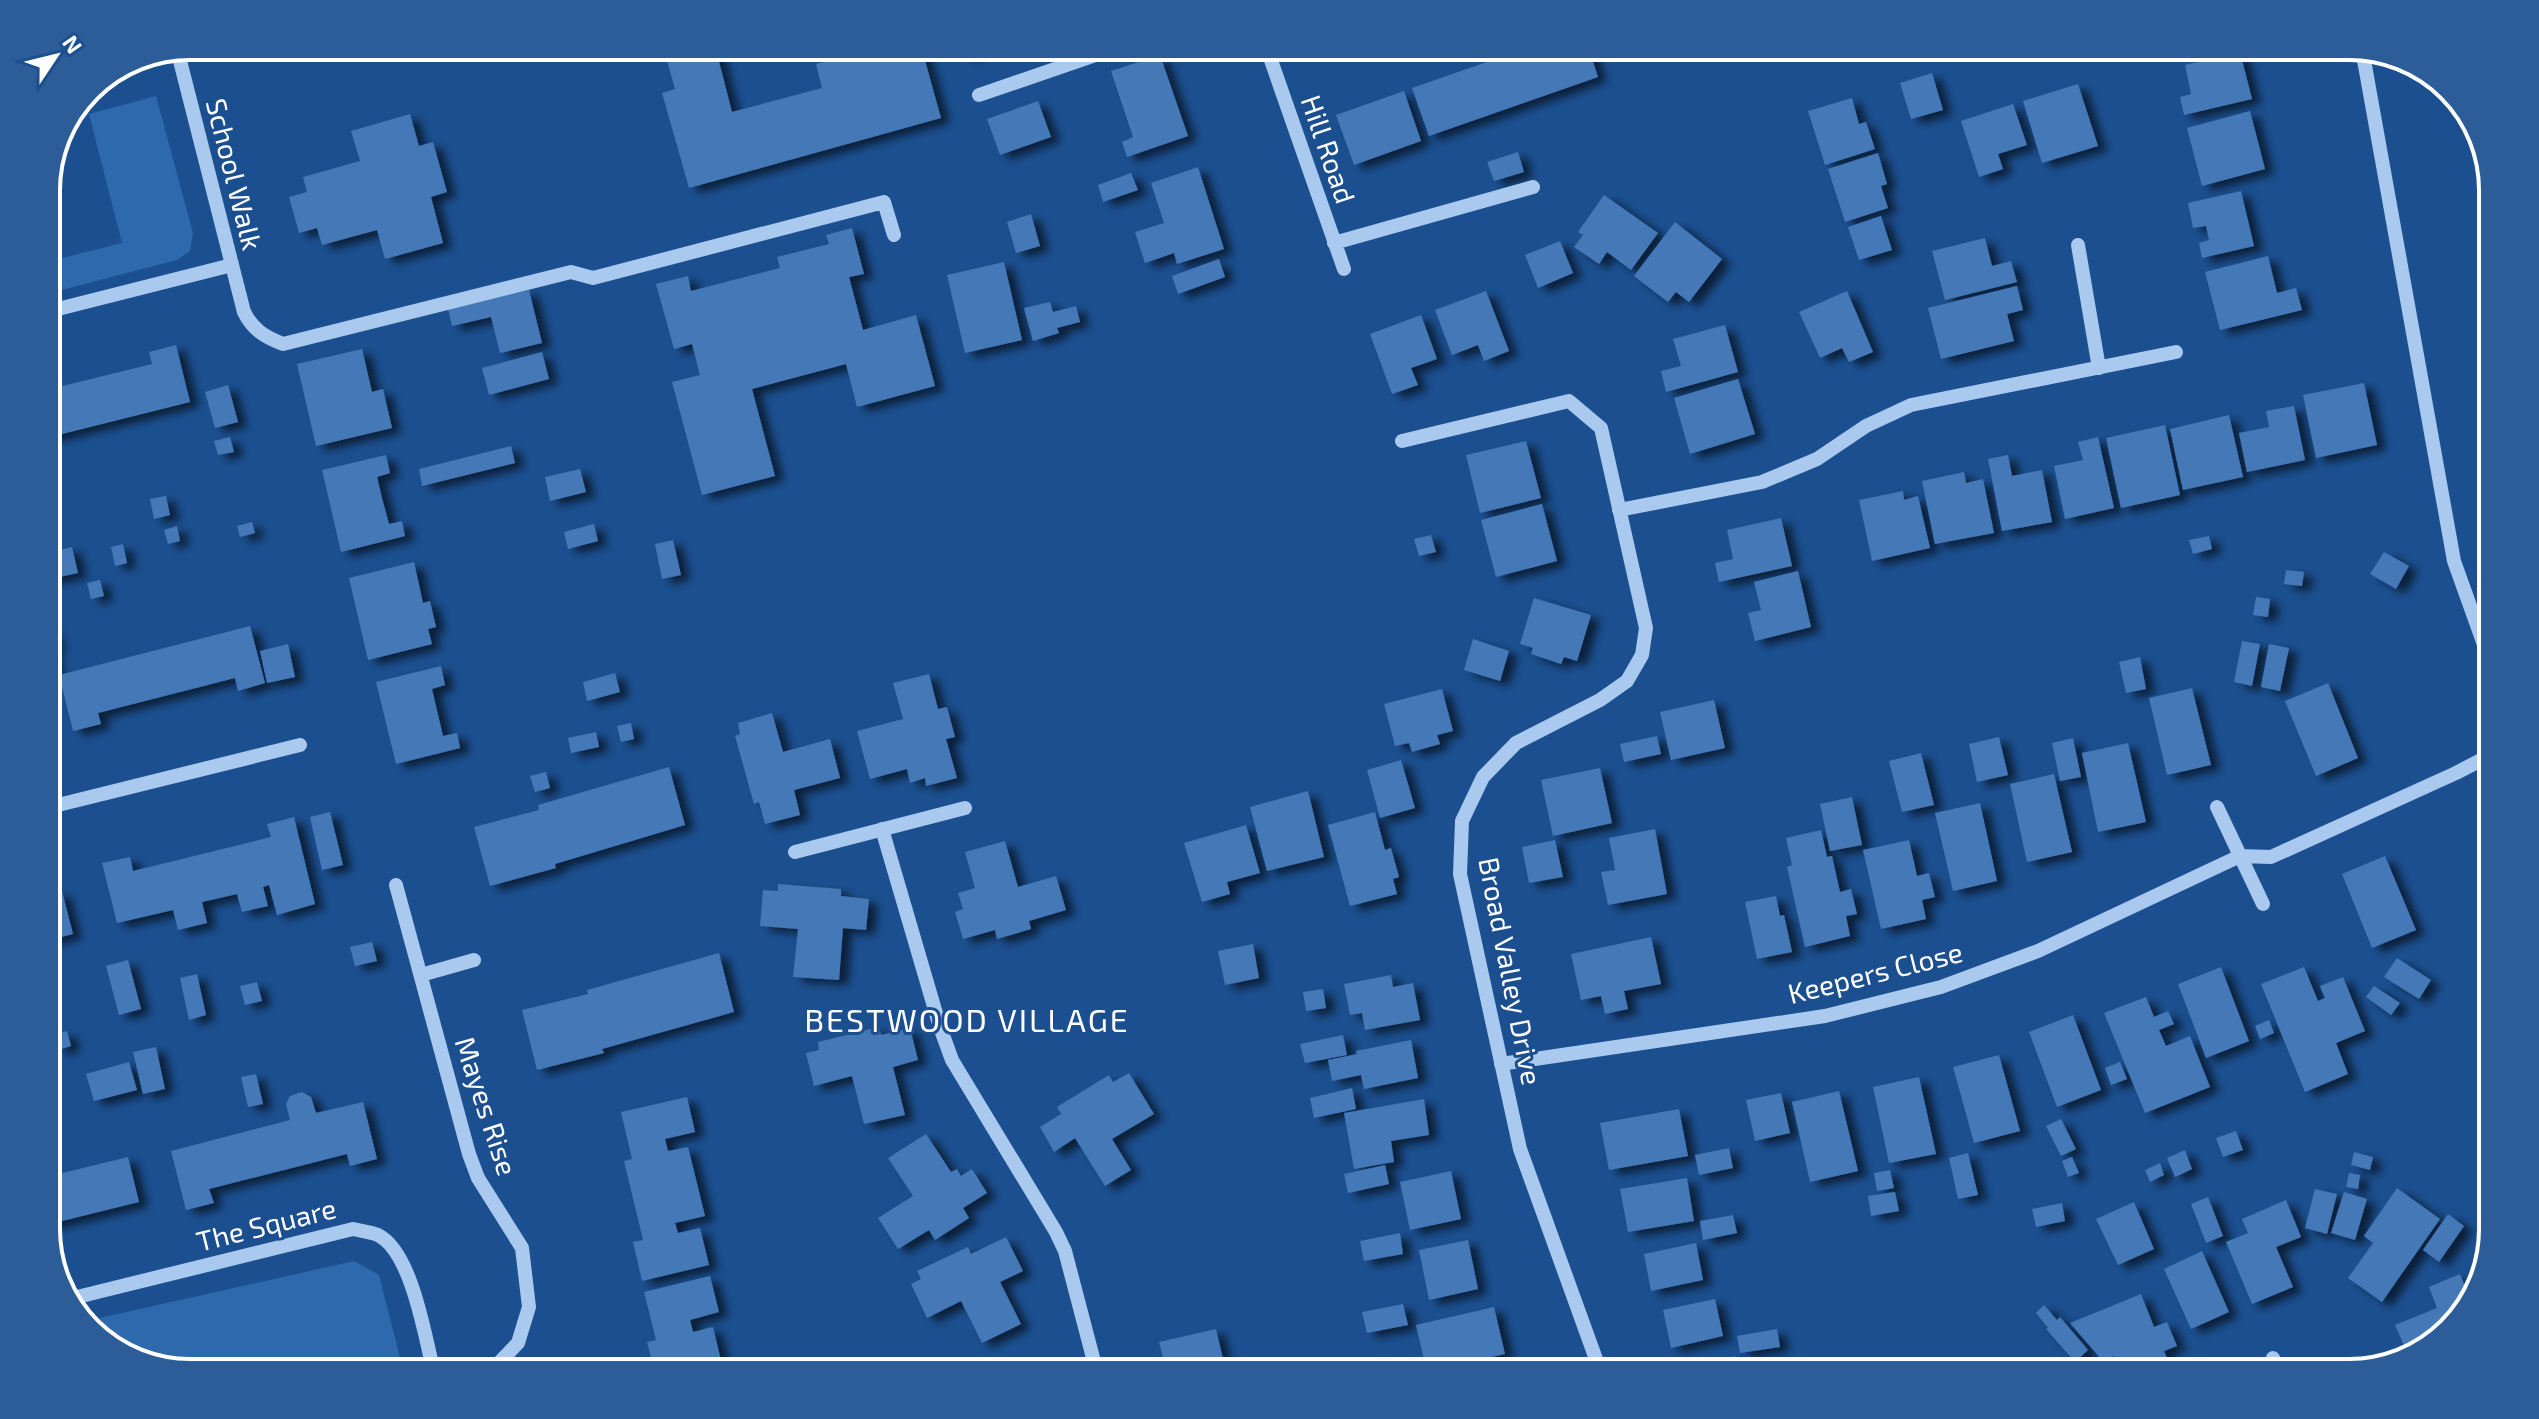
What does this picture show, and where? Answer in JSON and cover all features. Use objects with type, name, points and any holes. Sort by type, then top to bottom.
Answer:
[{"type":"street","points":[[979,95],[1081,60]]},
{"type":"street","name":"Hill Road","points":[[1271,60],[1344,269]]},
{"type":"street","name":"School Walk","points":[[180,61],[244,312],[250,325],[266,337],[283,344],[571,272],[593,278],[884,202],[894,235]]},
{"type":"street","points":[[2364,61],[2454,561],[2479,631]]},
{"type":"street","points":[[1334,243],[1533,187]]},
{"type":"street","points":[[2078,245],[2099,368]]},
{"type":"street","points":[[60,308],[232,265]]},
{"type":"street","points":[[1619,510],[1762,482],[1817,459],[1866,426],[1911,405],[2176,352]]},
{"type":"street","name":"Broad Valley Drive","points":[[1402,441],[1569,401],[1601,428],[1646,628],[1642,655],[1627,681],[1600,700],[1516,743],[1483,777],[1462,821],[1460,874],[1520,1149],[1596,1359]]},
{"type":"street","points":[[60,805],[300,745]]},
{"type":"street","points":[[2240,856],[2271,857],[2479,761]]},
{"type":"street","points":[[2217,807],[2263,904]]},
{"type":"street","points":[[795,852],[965,808]]},
{"type":"street","points":[[882,829],[952,1060],[1065,1251],[1093,1359]]},
{"type":"street","name":"Keepers Close","points":[[1501,1064],[1825,1016],[1941,987],[2038,951],[2240,856]]},
{"type":"street","name":"Mayes Rise","points":[[396,885],[473,1166],[522,1248],[529,1307],[518,1343],[503,1359]]},
{"type":"street","points":[[421,975],[474,960]]},
{"type":"street","name":"The Square","points":[[79,1297],[353,1229],[378,1235],[395,1249],[407,1268],[430,1359]]},
{"type":"shaded area","points":[[156,96],[193,233],[190,251],[177,260],[60,290],[60,258],[122,243],[89,114]]},
{"type":"shaded area","points":[[354,1261],[379,1275],[400,1359],[173,1358],[156,1355],[125,1342],[96,1319]]},
{"type":"building","points":[[667,60],[719,60],[732,112],[822,88],[816,64],[832,60],[925,60],[941,118],[689,188],[662,93],[675,89]]},
{"type":"building","points":[[1145,60],[1162,60],[1188,136],[1127,157],[1122,142],[1133,137],[1111,71]]},
{"type":"building","points":[[1493,60],[1593,60],[1598,77],[1429,136],[1412,88]]},
{"type":"building","points":[[2206,60],[2242,60],[2252,99],[2184,115],[2180,97],[2191,94],[2185,65]]},
{"type":"building","points":[[1932,73],[1943,110],[1911,119],[1900,83]]},
{"type":"building","points":[[2078,84],[2098,146],[2042,163],[2023,101]]},
{"type":"building","points":[[1404,91],[1421,141],[1354,165],[1336,115]]},
{"type":"building","points":[[1852,98],[1859,124],[1866,122],[1875,149],[1825,165],[1808,111]]},
{"type":"building","points":[[1038,101],[1051,137],[1000,155],[987,119]]},
{"type":"building","points":[[2013,104],[2027,145],[1998,154],[2003,169],[1979,177],[1961,121]]},
{"type":"building","points":[[2250,111],[2265,169],[2202,186],[2187,128]]},
{"type":"building","points":[[410,114],[419,146],[433,142],[447,192],[431,197],[443,243],[385,259],[377,230],[322,245],[317,228],[299,233],[289,197],[307,192],[303,177],[360,161],[351,131]]},
{"type":"building","points":[[1518,152],[1524,172],[1494,181],[1487,162]]},
{"type":"building","points":[[1878,153],[1887,184],[1881,186],[1888,208],[1845,222],[1828,169]]},
{"type":"building","points":[[1198,167],[1224,249],[1177,264],[1174,253],[1145,263],[1135,232],[1164,223],[1151,183]]},
{"type":"building","points":[[1131,173],[1138,190],[1103,202],[1098,185]]},
{"type":"building","points":[[2241,191],[2254,246],[2202,258],[2199,243],[2209,240],[2206,226],[2193,228],[2188,203]]},
{"type":"building","points":[[1604,195],[1658,233],[1631,270],[1607,252],[1599,264],[1574,247],[1583,235],[1578,232]]},
{"type":"building","points":[[1031,214],[1040,246],[1016,253],[1007,222]]},
{"type":"building","points":[[1881,216],[1892,250],[1859,260],[1848,227]]},
{"type":"building","points":[[1675,222],[1722,259],[1689,302],[1676,292],[1668,302],[1634,276]]},
{"type":"building","points":[[852,228],[864,274],[849,277],[863,330],[916,315],[935,386],[857,407],[846,364],[752,389],[775,476],[702,495],[672,382],[700,375],[692,344],[674,349],[656,284],[688,276],[691,291],[780,268],[777,257],[829,244],[826,235]]},
{"type":"building","points":[[1985,238],[1992,266],[2011,261],[2017,282],[1945,300],[1932,251]]},
{"type":"building","points":[[1560,241],[1573,273],[1538,288],[1525,255]]},
{"type":"building","points":[[2268,256],[2277,293],[2296,288],[2302,310],[2220,330],[2205,272]]},
{"type":"building","points":[[1219,259],[1225,277],[1178,294],[1172,276]]},
{"type":"building","points":[[1004,262],[1022,340],[965,353],[947,275]]},
{"type":"building","points":[[2017,286],[2023,310],[2007,314],[2014,341],[1941,359],[1928,308]]},
{"type":"building","points":[[529,290],[542,343],[500,353],[491,317],[452,326],[448,309]]},
{"type":"building","points":[[1486,291],[1509,351],[1484,361],[1478,345],[1452,355],[1435,310]]},
{"type":"building","points":[[1847,291],[1873,352],[1849,362],[1842,348],[1820,358],[1799,312]]},
{"type":"building","points":[[1050,302],[1053,312],[1076,306],[1080,322],[1057,328],[1059,333],[1033,341],[1024,308]]},
{"type":"building","points":[[1421,315],[1437,359],[1411,368],[1418,385],[1392,394],[1370,334]]},
{"type":"building","points":[[1725,325],[1738,372],[1666,392],[1661,371],[1681,366],[1673,339]]},
{"type":"building","points":[[176,345],[190,402],[60,434],[60,387],[152,364],[149,352]]},
{"type":"building","points":[[362,349],[372,392],[383,389],[392,428],[316,446],[297,364]]},
{"type":"building","points":[[542,352],[549,379],[489,395],[482,368]]},
{"type":"building","points":[[1738,379],[1755,434],[1690,454],[1674,398]]},
{"type":"building","points":[[2364,383],[2377,445],[2316,458],[2303,395]]},
{"type":"building","points":[[228,385],[238,422],[215,428],[205,392]]},
{"type":"building","points":[[2294,406],[2305,460],[2247,472],[2239,433],[2269,427],[2266,411]]},
{"type":"building","points":[[2229,415],[2243,477],[2183,490],[2170,429]]},
{"type":"building","points":[[2165,425],[2180,495],[2121,508],[2106,438]]},
{"type":"building","points":[[230,437],[234,452],[218,455],[214,441]]},
{"type":"building","points":[[2098,437],[2114,508],[2065,519],[2054,466],[2083,460],[2078,442]]},
{"type":"building","points":[[1526,441],[1541,498],[1480,513],[1466,455]]},
{"type":"building","points":[[511,446],[515,463],[422,486],[419,469]]},
{"type":"building","points":[[386,455],[390,473],[377,477],[389,524],[402,521],[405,536],[341,552],[322,470]]},
{"type":"building","points":[[2008,455],[2012,476],[2042,470],[2052,522],[2002,531],[1988,459]]},
{"type":"building","points":[[580,469],[586,492],[550,501],[545,477]]},
{"type":"building","points":[[1964,472],[1966,483],[1983,479],[1994,533],[1935,544],[1922,481]]},
{"type":"building","points":[[1903,491],[1904,500],[1918,496],[1930,548],[1872,561],[1859,500]]},
{"type":"building","points":[[166,496],[170,515],[154,519],[150,499]]},
{"type":"building","points":[[1542,504],[1557,561],[1496,577],[1481,520]]},
{"type":"building","points":[[1781,518],[1792,566],[1719,582],[1715,563],[1733,559],[1727,530]]},
{"type":"building","points":[[252,522],[255,533],[240,537],[237,526]]},
{"type":"building","points":[[594,524],[598,541],[568,549],[564,532]]},
{"type":"building","points":[[177,526],[180,541],[168,544],[164,530]]},
{"type":"building","points":[[1431,535],[1436,552],[1419,556],[1414,539]]},
{"type":"building","points":[[2209,536],[2212,549],[2193,554],[2189,540]]},
{"type":"building","points":[[673,540],[681,575],[662,579],[655,544]]},
{"type":"building","points":[[123,544],[127,563],[115,566],[111,547]]},
{"type":"building","points":[[72,547],[78,573],[60,577],[60,550]]},
{"type":"building","points":[[2384,552],[2409,566],[2396,589],[2370,574]]},
{"type":"building","points":[[414,562],[423,603],[430,601],[436,627],[428,629],[432,644],[368,660],[349,578]]},
{"type":"building","points":[[2286,570],[2304,572],[2302,586],[2284,584]]},
{"type":"building","points":[[1798,571],[1811,627],[1755,641],[1748,613],[1761,610],[1754,582]]},
{"type":"building","points":[[100,580],[104,596],[91,599],[87,583]]},
{"type":"building","points":[[2256,597],[2270,599],[2268,617],[2253,615]]},
{"type":"building","points":[[1534,598],[1591,615],[1577,661],[1564,657],[1561,664],[1531,654],[1533,648],[1520,644]]},
{"type":"building","points":[[250,626],[265,683],[238,691],[235,678],[98,713],[101,724],[73,731],[60,675]]},
{"type":"building","points":[[1473,639],[1509,651],[1500,681],[1464,670]]},
{"type":"building","points":[[2242,641],[2260,644],[2252,686],[2234,682]]},
{"type":"building","points":[[288,644],[295,677],[267,683],[260,651]]},
{"type":"building","points":[[2269,644],[2289,648],[2280,691],[2261,687]]},
{"type":"building","points":[[2140,657],[2146,689],[2126,693],[2119,662]]},
{"type":"building","points":[[441,666],[445,685],[432,689],[443,736],[457,733],[460,748],[396,764],[376,682]]},
{"type":"building","points":[[615,673],[620,692],[587,701],[583,682]]},
{"type":"building","points":[[929,674],[938,709],[947,707],[955,737],[946,739],[957,778],[926,786],[925,778],[910,783],[907,769],[870,779],[857,731],[903,719],[893,683]]},
{"type":"building","points":[[2328,683],[2358,758],[2316,776],[2285,701]]},
{"type":"building","points":[[2192,688],[2211,765],[2167,775],[2149,698]]},
{"type":"building","points":[[1442,689],[1453,731],[1437,735],[1440,744],[1412,752],[1409,743],[1395,746],[1384,704]]},
{"type":"building","points":[[1714,700],[1725,748],[1671,760],[1660,712]]},
{"type":"building","points":[[772,713],[783,752],[830,739],[840,778],[794,790],[800,815],[765,824],[759,802],[754,804],[735,736],[740,734],[738,723]]},
{"type":"building","points":[[631,723],[634,739],[621,742],[617,726]]},
{"type":"building","points":[[596,732],[599,747],[571,753],[568,738]]},
{"type":"building","points":[[1657,736],[1661,754],[1624,762],[1620,744]]},
{"type":"building","points":[[1999,737],[2008,775],[1977,782],[1969,744]]},
{"type":"building","points":[[2073,738],[2081,777],[2060,781],[2052,743]]},
{"type":"building","points":[[2128,743],[2146,822],[2098,832],[2082,753]]},
{"type":"building","points":[[1921,753],[1934,805],[1902,812],[1889,761]]},
{"type":"building","points":[[1401,760],[1415,808],[1380,818],[1367,770]]},
{"type":"building","points":[[669,767],[685,825],[555,864],[556,868],[490,886],[474,827],[539,810],[538,805]]},
{"type":"building","points":[[1600,768],[1612,823],[1553,836],[1541,780]]},
{"type":"building","points":[[546,772],[550,788],[535,792],[530,776]]},
{"type":"building","points":[[2054,774],[2072,852],[2027,862],[2010,784]]},
{"type":"building","points":[[1308,791],[1324,857],[1267,871],[1250,807]]},
{"type":"building","points":[[1852,797],[1862,845],[1830,851],[1820,804]]},
{"type":"building","points":[[1980,803],[1997,881],[1953,891],[1935,813]]},
{"type":"building","points":[[330,812],[343,865],[322,870],[310,817]]},
{"type":"building","points":[[1375,812],[1385,850],[1391,848],[1399,877],[1393,879],[1397,894],[1350,906],[1328,825]]},
{"type":"building","points":[[294,817],[315,904],[277,915],[269,885],[263,887],[268,906],[242,912],[237,894],[202,902],[207,923],[178,930],[173,910],[117,923],[102,863],[130,857],[133,871],[271,837],[267,824]]},
{"type":"building","points":[[1246,825],[1260,873],[1227,882],[1230,894],[1202,902],[1184,843]]},
{"type":"building","points":[[1655,829],[1667,894],[1608,905],[1601,872],[1615,870],[1609,838]]},
{"type":"building","points":[[1821,830],[1827,857],[1832,856],[1840,892],[1851,889],[1857,914],[1846,916],[1850,936],[1805,947],[1787,867],[1792,865],[1786,838]]},
{"type":"building","points":[[1555,840],[1563,877],[1529,883],[1522,847]]},
{"type":"building","points":[[1909,840],[1917,876],[1929,873],[1935,897],[1922,900],[1926,919],[1881,929],[1863,850]]},
{"type":"building","points":[[1005,841],[1018,887],[1056,876],[1066,910],[1029,921],[1031,929],[997,939],[995,930],[963,939],[955,912],[963,909],[958,893],[975,888],[965,852]]},
{"type":"building","points":[[2385,856],[2416,930],[2372,948],[2342,874]]},
{"type":"building","points":[[778,884],[841,889],[841,896],[869,899],[866,930],[843,928],[839,980],[793,977],[798,929],[760,926],[763,890],[778,891]]},
{"type":"building","points":[[60,892],[73,934],[60,937]]},
{"type":"building","points":[[1776,896],[1780,916],[1784,915],[1792,952],[1757,959],[1745,902]]},
{"type":"building","points":[[1651,937],[1661,984],[1624,991],[1628,1009],[1605,1014],[1601,996],[1581,1000],[1571,954]]},
{"type":"building","points":[[372,942],[377,961],[355,966],[350,947]]},
{"type":"building","points":[[1253,944],[1259,978],[1225,985],[1218,951]]},
{"type":"building","points":[[719,953],[734,1012],[602,1049],[604,1053],[537,1070],[522,1010],[588,994],[587,990]]},
{"type":"building","points":[[2397,958],[2431,980],[2419,999],[2384,977]]},
{"type":"building","points":[[128,960],[141,1009],[119,1015],[106,966]]},
{"type":"building","points":[[2221,967],[2249,1041],[2206,1058],[2178,984]]},
{"type":"building","points":[[2304,967],[2318,1001],[2325,998],[2320,986],[2343,977],[2365,1031],[2336,1043],[2348,1074],[2305,1092],[2261,984]]},
{"type":"building","points":[[197,974],[206,1015],[189,1020],[180,978]]},
{"type":"building","points":[[1391,975],[1393,987],[1413,983],[1420,1020],[1365,1030],[1362,1013],[1350,1015],[1344,984]]},
{"type":"building","points":[[257,982],[262,1001],[245,1005],[240,986]]},
{"type":"building","points":[[2374,986],[2400,1003],[2391,1015],[2366,997]]},
{"type":"building","points":[[1323,989],[1326,1008],[1306,1011],[1303,992]]},
{"type":"building","points":[[2146,997],[2154,1017],[2168,1011],[2174,1024],[2159,1030],[2166,1046],[2190,1036],[2210,1087],[2145,1113],[2104,1013]]},
{"type":"building","points":[[2073,1015],[2101,1090],[2057,1107],[2029,1032]]},
{"type":"building","points":[[2269,1020],[2274,1033],[2260,1039],[2255,1026]]},
{"type":"building","points":[[879,1027],[881,1035],[910,1028],[918,1060],[893,1067],[905,1115],[864,1124],[852,1076],[814,1086],[806,1053],[819,1050],[818,1042]]},
{"type":"building","points":[[67,1031],[71,1046],[60,1049],[60,1033]]},
{"type":"building","points":[[1343,1035],[1347,1055],[1305,1063],[1300,1044]]},
{"type":"building","points":[[1411,1040],[1418,1078],[1364,1089],[1361,1075],[1332,1081],[1328,1060]]},
{"type":"building","points":[[156,1047],[165,1089],[143,1094],[133,1052]]},
{"type":"building","points":[[1999,1055],[2020,1131],[1974,1143],[1953,1067]]},
{"type":"building","points":[[129,1062],[137,1090],[94,1101],[86,1074]]},
{"type":"building","points":[[2120,1062],[2127,1079],[2111,1085],[2105,1068]]},
{"type":"building","points":[[1129,1073],[1154,1114],[1112,1139],[1131,1170],[1105,1186],[1075,1138],[1054,1152],[1040,1127],[1061,1114],[1057,1107],[1109,1075],[1113,1082]]},
{"type":"building","points":[[256,1074],[263,1104],[248,1107],[241,1077]]},
{"type":"building","points":[[1919,1077],[1936,1154],[1889,1163],[1873,1087]]},
{"type":"building","points":[[1352,1088],[1356,1109],[1314,1118],[1310,1098]]},
{"type":"building","points":[[1839,1091],[1858,1171],[1810,1182],[1792,1102]]},
{"type":"building","points":[[302,1092],[311,1097],[316,1113],[363,1102],[377,1159],[350,1166],[347,1154],[209,1189],[214,1203],[186,1210],[171,1151],[290,1120],[286,1104],[290,1096]]},
{"type":"building","points":[[1781,1093],[1790,1133],[1755,1141],[1746,1100]]},
{"type":"building","points":[[687,1097],[695,1132],[665,1139],[668,1151],[688,1147],[705,1216],[675,1223],[678,1233],[700,1228],[709,1265],[642,1281],[633,1242],[643,1240],[624,1161],[632,1159],[621,1112]]},
{"type":"building","points":[[1424,1099],[1429,1135],[1391,1141],[1394,1162],[1354,1169],[1344,1113]]},
{"type":"building","points":[[1679,1109],[1688,1156],[1609,1170],[1600,1123]]},
{"type":"building","points":[[2061,1119],[2076,1149],[2061,1156],[2046,1126]]},
{"type":"building","points":[[2236,1131],[2243,1150],[2223,1157],[2216,1138]]},
{"type":"building","points":[[926,1134],[951,1172],[957,1169],[961,1176],[972,1169],[987,1193],[963,1208],[969,1218],[935,1240],[929,1230],[898,1249],[878,1218],[913,1196],[888,1158]]},
{"type":"building","points":[[1729,1148],[1733,1168],[1699,1175],[1695,1155]]},
{"type":"building","points":[[2185,1150],[2192,1169],[2175,1177],[2167,1158]]},
{"type":"building","points":[[2354,1152],[2373,1157],[2370,1170],[2351,1165]]},
{"type":"building","points":[[1968,1153],[1978,1195],[1958,1199],[1949,1158]]},
{"type":"building","points":[[128,1157],[139,1202],[60,1222],[60,1174]]},
{"type":"building","points":[[2072,1157],[2079,1173],[2068,1177],[2062,1161]]},
{"type":"building","points":[[2160,1163],[2164,1175],[2150,1182],[2145,1170]]},
{"type":"building","points":[[1385,1165],[1389,1184],[1348,1193],[1344,1174]]},
{"type":"building","points":[[1890,1170],[1894,1188],[1877,1191],[1874,1173]]},
{"type":"building","points":[[1451,1171],[1461,1219],[1410,1230],[1400,1182]]},
{"type":"building","points":[[2349,1173],[2360,1175],[2358,1189],[2346,1187]]},
{"type":"building","points":[[1687,1178],[1694,1221],[1628,1232],[1620,1189]]},
{"type":"building","points":[[2397,1188],[2440,1219],[2382,1302],[2348,1278],[2373,1243],[2364,1236]]},
{"type":"building","points":[[2315,1189],[2337,1194],[2327,1234],[2305,1228]]},
{"type":"building","points":[[1895,1192],[1899,1211],[1871,1216],[1868,1196]]},
{"type":"building","points":[[2344,1192],[2367,1199],[2355,1240],[2331,1233]]},
{"type":"building","points":[[2208,1197],[2223,1236],[2206,1243],[2191,1204]]},
{"type":"building","points":[[2286,1200],[2301,1237],[2276,1247],[2293,1287],[2252,1304],[2226,1242],[2248,1233],[2242,1219]]},
{"type":"building","points":[[2134,1202],[2154,1249],[2118,1265],[2096,1219]]},
{"type":"building","points":[[2062,1203],[2065,1221],[2036,1227],[2032,1209]]},
{"type":"building","points":[[2448,1214],[2464,1226],[2439,1262],[2423,1250]]},
{"type":"building","points":[[1733,1215],[1737,1233],[1703,1240],[1700,1221]]},
{"type":"building","points":[[1400,1233],[1403,1254],[1364,1261],[1360,1241]]},
{"type":"building","points":[[1006,1237],[1023,1271],[1000,1282],[1021,1324],[982,1343],[961,1301],[927,1318],[911,1284],[921,1279],[917,1271],[968,1247],[971,1254]]},
{"type":"building","points":[[1468,1240],[1478,1289],[1429,1300],[1419,1250]]},
{"type":"building","points":[[1696,1243],[1703,1280],[1651,1291],[1644,1254]]},
{"type":"building","points":[[2202,1251],[2229,1312],[2191,1329],[2164,1269]]},
{"type":"building","points":[[2460,1274],[2465,1287],[2441,1321],[2404,1346],[2395,1325],[2437,1308],[2429,1287]]},
{"type":"building","points":[[710,1276],[719,1312],[690,1320],[693,1332],[713,1327],[721,1359],[651,1359],[647,1342],[656,1340],[644,1292]]},
{"type":"building","points":[[2141,1294],[2154,1327],[2167,1322],[2177,1346],[2164,1351],[2167,1359],[2115,1359],[2114,1356],[2101,1359],[2070,1323]]},
{"type":"building","points":[[1715,1299],[1723,1336],[1671,1348],[1663,1310]]},
{"type":"building","points":[[1403,1304],[1408,1325],[1367,1333],[1362,1312]]},
{"type":"building","points":[[2044,1305],[2057,1320],[2060,1317],[2088,1350],[2078,1359],[2072,1359],[2036,1313]]},
{"type":"building","points":[[1494,1307],[1505,1354],[1483,1359],[1424,1359],[1416,1325]]},
{"type":"building","points":[[1216,1329],[1223,1359],[1163,1359],[1159,1342]]},
{"type":"building","points":[[1777,1329],[1780,1347],[1740,1353],[1737,1336]]},
{"type":"district","name":"BESTWOOD VILLAGE","points":[[967,1019]]}]
